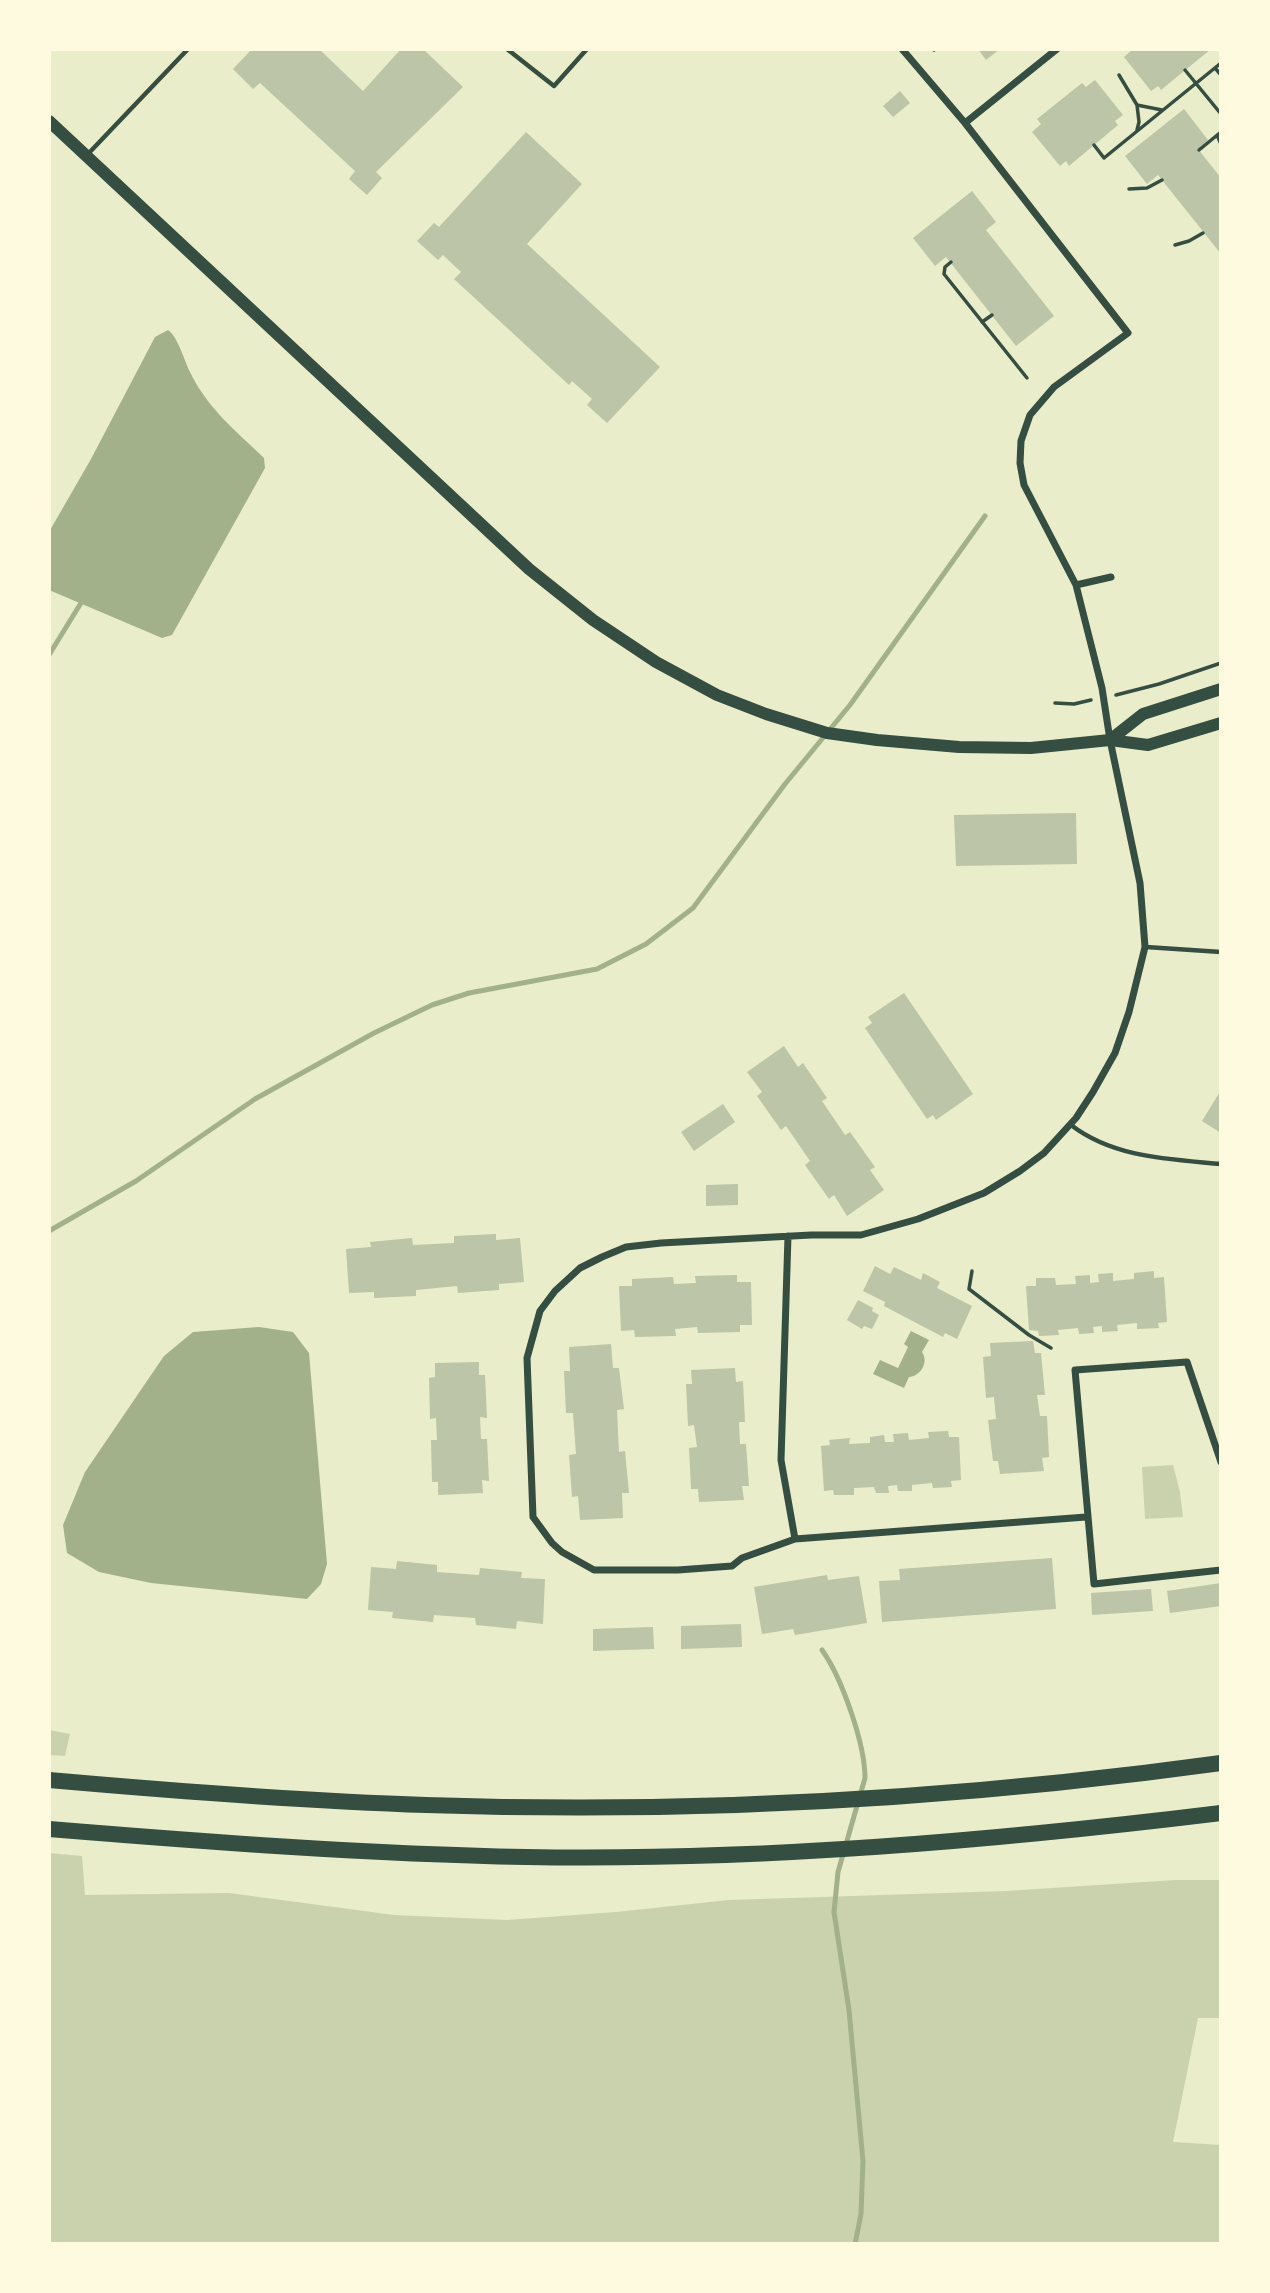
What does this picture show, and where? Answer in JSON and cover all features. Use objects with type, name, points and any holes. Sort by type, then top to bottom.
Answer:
[{"type":"highway","points":[[49,1780],[426,1805],[640,1806],[848,1799],[1002,1788],[1221,1763]]},
{"type":"highway","points":[[49,1829],[324,1849],[527,1857],[688,1856],[888,1846],[1221,1813]]},
{"type":"main road","points":[[49,121],[528,569],[593,620],[656,662],[717,695],[827,733],[960,747],[1031,748],[1110,740],[1147,745],[1221,723]]},
{"type":"main road","points":[[1110,740],[1143,714],[1221,689]]},
{"type":"street","points":[[902,49],[965,123],[1128,333],[1054,387],[1030,415],[1021,441],[1020,463],[1024,485],[1076,585],[1102,688],[1140,883],[1145,947],[1129,1013],[1115,1052],[1093,1092],[1070,1124],[1036,1159],[984,1193],[918,1219],[861,1235],[788,1236],[626,1247],[580,1268],[555,1291],[540,1311],[527,1359],[533,1517],[562,1552],[594,1570],[678,1570],[732,1566],[742,1558],[795,1539],[1087,1517]]},
{"type":"street","points":[[965,123],[1057,49]]},
{"type":"street","points":[[1076,585],[1111,577]]},
{"type":"street","points":[[788,1236],[781,1460],[795,1539]]},
{"type":"street","points":[[1221,1462],[1187,1362],[1075,1370],[1094,1584],[1221,1570]]},
{"type":"lane","points":[[86,156],[188,49]]},
{"type":"lane","points":[[507,49],[554,86],[587,49]]},
{"type":"lane","points":[[1145,947],[1221,952]]},
{"type":"lane","points":[[1070,1124],[1088,1138],[1143,1157],[1221,1164]]},
{"type":"path","points":[[1094,145],[1104,158],[1221,63]]},
{"type":"path","points":[[1215,68],[1221,75]]},
{"type":"path","points":[[1185,70],[1221,114]]},
{"type":"path","points":[[1119,75],[1137,105],[1139,121],[1136,132]]},
{"type":"path","points":[[1137,105],[1163,110]]},
{"type":"path","points":[[1199,150],[1219,134],[1221,144]]},
{"type":"path","points":[[1129,189],[1147,188],[1162,180]]},
{"type":"path","points":[[1175,245],[1203,233]]},
{"type":"path","points":[[951,262],[945,267],[944,274],[1027,378]]},
{"type":"path","points":[[982,323],[992,315]]},
{"type":"path","points":[[1131,690],[1159,684],[1221,663]]},
{"type":"path","points":[[1055,703],[1074,704]]},
{"type":"path","points":[[972,1271],[969,1289],[1051,1348]]},
{"type":"shaded area","points":[[168,330],[175,338],[205,397],[264,458],[265,468],[172,635],[162,638],[49,590],[49,532],[155,337]]},
{"type":"shaded area","points":[[259,1327],[293,1332],[309,1353],[327,1564],[321,1584],[307,1599],[151,1583],[99,1572],[67,1553],[63,1525],[85,1472],[164,1356],[193,1332]]},
{"type":"shaded area","points":[[911,1331],[929,1340],[922,1352],[925,1360],[923,1368],[909,1377],[904,1388],[873,1374],[880,1360],[898,1368],[908,1347],[904,1344]]},
{"type":"shaded area","points":[[1173,1465],[1183,1517],[1145,1519],[1142,1467]]},
{"type":"shaded area","points":[[49,1730],[70,1734],[65,1756],[49,1755]]},
{"type":"shaded area","points":[[49,1853],[82,1856],[85,1895],[229,1893],[394,1915],[507,1920],[729,1900],[1006,1891],[1175,1880],[1221,1880],[1221,2018],[1198,2018],[1173,2142],[1221,2145],[1221,2244],[49,2244]]},
{"type":"building","points":[[252,49],[319,49],[363,91],[401,49],[423,49],[463,87],[376,172],[382,178],[367,195],[349,179],[355,171],[260,83],[253,89],[233,69]]},
{"type":"building","points":[[978,49],[1000,49],[986,60]]},
{"type":"building","points":[[1133,49],[1211,49],[1161,90],[1158,86],[1151,91],[1124,57]]},
{"type":"building","points":[[1095,80],[1123,115],[1115,121],[1118,125],[1069,166],[1066,161],[1060,166],[1032,132],[1041,124],[1037,119],[1082,83],[1086,87]]},
{"type":"building","points":[[900,91],[910,103],[893,117],[883,106]]},
{"type":"building","points":[[1184,109],[1208,140],[1198,149],[1221,178],[1221,254],[1158,175],[1147,184],[1125,156]]},
{"type":"building","points":[[526,132],[582,184],[527,244],[660,367],[607,423],[587,405],[592,399],[572,381],[569,385],[454,279],[461,272],[443,255],[438,260],[417,241],[434,223],[439,227]]},
{"type":"building","points":[[972,191],[996,222],[986,230],[1054,316],[1016,346],[946,257],[935,266],[913,238]]},
{"type":"building","points":[[1076,813],[1077,864],[956,866],[954,815]]},
{"type":"building","points":[[904,993],[973,1094],[936,1120],[933,1115],[927,1119],[865,1028],[872,1023],[868,1017]]},
{"type":"building","points":[[784,1046],[798,1067],[803,1063],[827,1098],[822,1101],[845,1135],[850,1132],[875,1167],[870,1170],[884,1190],[847,1216],[834,1195],[829,1199],[805,1165],[810,1161],[786,1126],[781,1130],[757,1096],[762,1092],[747,1072]]},
{"type":"building","points":[[1221,1090],[1221,1133],[1202,1121]]},
{"type":"building","points":[[723,1104],[735,1122],[694,1151],[681,1132]]},
{"type":"building","points":[[738,1184],[738,1205],[706,1206],[706,1185]]},
{"type":"building","points":[[496,1234],[496,1240],[520,1238],[524,1282],[499,1284],[499,1290],[458,1293],[457,1286],[416,1290],[416,1296],[374,1298],[374,1292],[349,1293],[346,1249],[371,1247],[370,1242],[412,1238],[413,1245],[454,1243],[454,1236]]},
{"type":"building","points":[[875,1266],[890,1274],[894,1267],[921,1280],[923,1273],[940,1282],[937,1288],[972,1306],[957,1339],[945,1333],[943,1337],[884,1306],[885,1302],[863,1291]]},
{"type":"building","points":[[1154,1271],[1154,1278],[1164,1277],[1167,1322],[1158,1323],[1159,1328],[1137,1329],[1137,1323],[1117,1325],[1118,1331],[1102,1332],[1102,1326],[1093,1327],[1094,1333],[1079,1334],[1078,1328],[1058,1330],[1059,1335],[1039,1336],[1038,1331],[1029,1330],[1026,1286],[1036,1286],[1036,1278],[1055,1278],[1056,1285],[1076,1284],[1075,1276],[1090,1275],[1090,1283],[1099,1282],[1098,1274],[1113,1273],[1113,1281],[1134,1279],[1134,1273]]},
{"type":"building","points":[[737,1275],[737,1282],[751,1282],[752,1325],[740,1325],[740,1332],[698,1333],[697,1327],[675,1329],[676,1336],[635,1337],[634,1330],[621,1331],[619,1286],[632,1286],[632,1279],[673,1277],[674,1284],[696,1283],[695,1276]]},
{"type":"building","points":[[858,1300],[873,1308],[872,1311],[879,1315],[872,1329],[864,1326],[862,1329],[847,1320]]},
{"type":"building","points":[[1033,1341],[1035,1353],[1041,1353],[1045,1395],[1037,1395],[1040,1416],[1047,1416],[1049,1457],[1042,1458],[1044,1471],[1000,1474],[998,1461],[993,1461],[988,1420],[996,1419],[994,1397],[986,1398],[983,1357],[991,1356],[990,1343]]},
{"type":"building","points":[[611,1344],[613,1368],[619,1368],[624,1409],[617,1410],[619,1452],[625,1451],[629,1493],[622,1493],[623,1518],[580,1520],[578,1496],[572,1497],[569,1455],[576,1454],[573,1413],[566,1413],[564,1371],[570,1371],[569,1347]]},
{"type":"building","points":[[479,1362],[479,1375],[485,1375],[487,1418],[480,1417],[481,1439],[487,1439],[489,1481],[482,1480],[483,1493],[438,1495],[438,1482],[432,1482],[431,1440],[437,1440],[436,1418],[430,1419],[429,1378],[435,1377],[435,1363]]},
{"type":"building","points":[[735,1368],[736,1382],[743,1381],[745,1422],[739,1422],[740,1444],[746,1444],[749,1486],[742,1486],[744,1500],[699,1502],[698,1489],[691,1489],[689,1448],[697,1447],[694,1425],[688,1426],[686,1384],[692,1384],[691,1370]]},
{"type":"building","points":[[948,1431],[949,1437],[959,1437],[961,1480],[951,1481],[952,1487],[933,1488],[932,1483],[912,1485],[912,1491],[898,1491],[897,1485],[888,1486],[889,1493],[876,1493],[874,1487],[854,1488],[854,1495],[834,1495],[833,1490],[824,1491],[821,1446],[830,1445],[829,1440],[850,1438],[849,1444],[870,1443],[870,1437],[884,1435],[885,1442],[894,1442],[893,1434],[908,1433],[909,1440],[929,1438],[928,1432]]},
{"type":"building","points":[[1052,1558],[1056,1609],[882,1622],[879,1581],[900,1580],[899,1569]]},
{"type":"building","points":[[397,1561],[437,1565],[437,1572],[479,1575],[480,1568],[522,1572],[521,1578],[545,1579],[543,1624],[517,1621],[516,1629],[476,1625],[475,1618],[434,1615],[433,1622],[392,1618],[393,1612],[368,1610],[371,1567],[396,1569]]},
{"type":"building","points":[[827,1575],[828,1580],[859,1576],[867,1623],[795,1635],[793,1629],[762,1634],[754,1587]]},
{"type":"building","points":[[1221,1583],[1221,1606],[1170,1613],[1167,1591]]},
{"type":"building","points":[[1151,1589],[1153,1611],[1092,1615],[1091,1593]]},
{"type":"building","points":[[741,1624],[742,1647],[681,1649],[681,1626]]},
{"type":"building","points":[[653,1627],[654,1649],[593,1651],[593,1629]]},
{"type":"waterway","points":[[49,1231],[136,1181],[255,1099],[374,1033],[432,1005],[469,993],[597,969],[646,944],[693,908],[785,784],[850,705],[985,516]]},
{"type":"waterway","points":[[49,655],[84,598]]},
{"type":"waterway","points":[[822,1650],[830,1662],[851,1712],[861,1748],[865,1778],[838,1872],[834,1912],[849,2010],[863,2161],[861,2214],[855,2244]]}]
